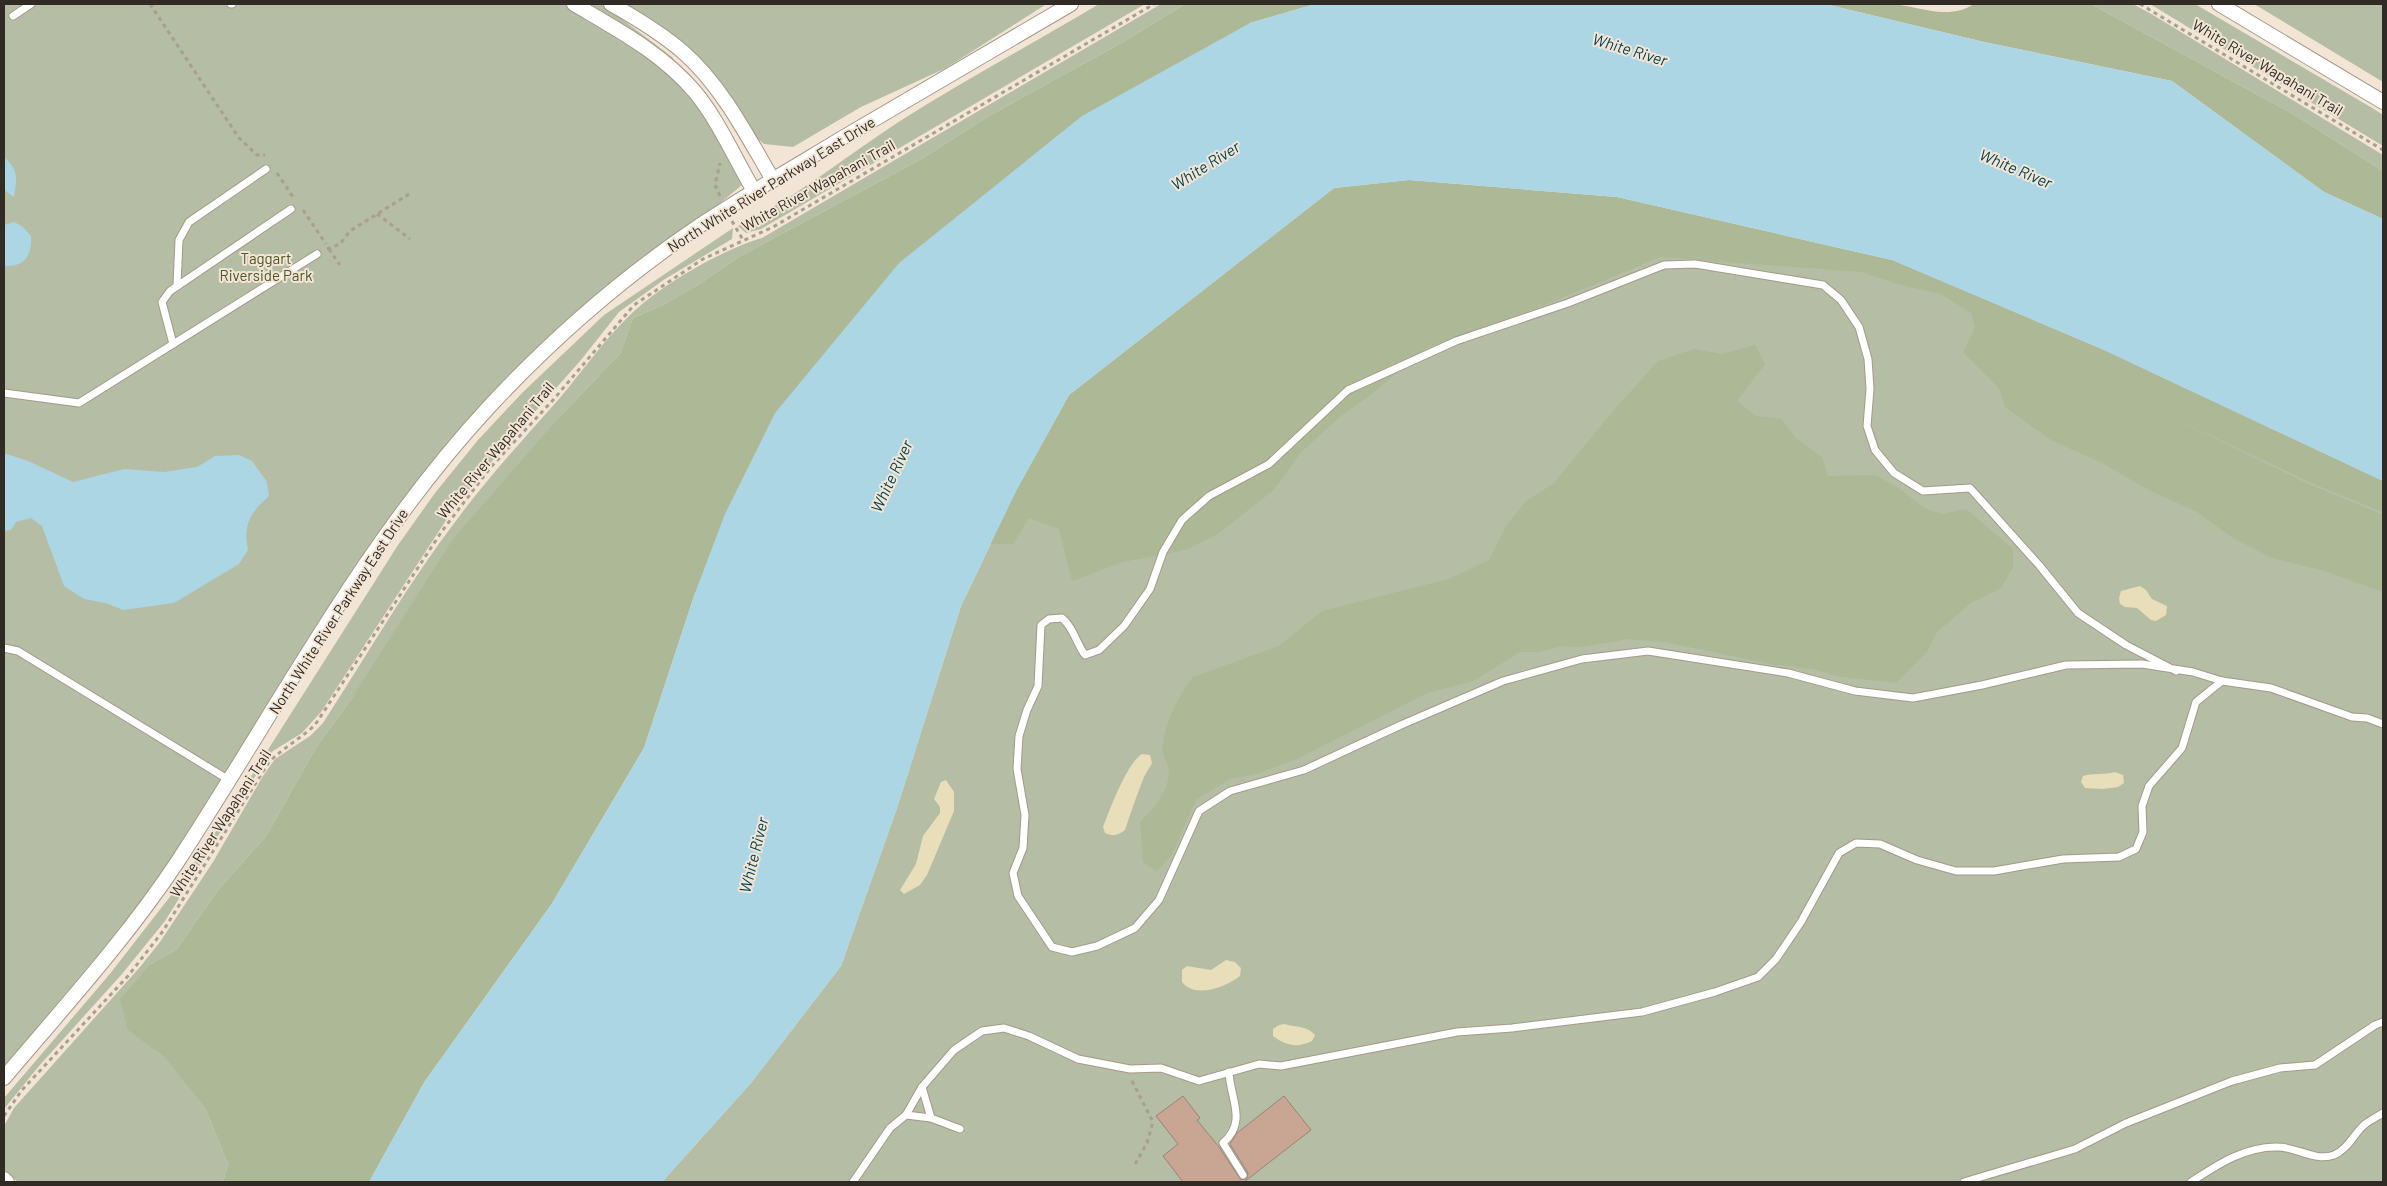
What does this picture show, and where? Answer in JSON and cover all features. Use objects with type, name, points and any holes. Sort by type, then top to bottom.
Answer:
[{"type":"street","points":[[574,4],[647,48],[677,73],[703,103],[754,192]]},
{"type":"street","points":[[611,4],[669,40],[700,69],[724,100],[773,180]]},
{"type":"street","name":"North White River Parkway East Drive","points":[[4,1078],[133,924],[178,861],[374,551],[413,497],[461,438],[525,370],[602,300],[677,242],[773,180],[1072,4]]},
{"type":"street","points":[[2219,4],[2383,102]]},
{"type":"street","points":[[4,1179],[7,1182]]},
{"type":"lane","points":[[13,16],[31,4]]},
{"type":"lane","points":[[177,285],[179,240],[189,222],[268,166]]},
{"type":"lane","points":[[173,344],[162,302],[177,285],[291,209]]},
{"type":"lane","points":[[4,393],[79,403],[317,254]]},
{"type":"lane","points":[[2176,671],[2126,645],[2078,612],[2040,565],[1970,488],[1924,491],[1894,473],[1875,450],[1867,426],[1870,389],[1868,359],[1859,327],[1841,300],[1823,285],[1696,264],[1664,265],[1568,303],[1456,341],[1348,390],[1269,464],[1209,496],[1182,520],[1163,552],[1150,589],[1124,626],[1099,650],[1085,656],[1077,645],[1070,625],[1062,618],[1049,619],[1041,625],[1038,686],[1027,710],[1019,736],[1017,769],[1026,815],[1023,848],[1013,873],[1018,896],[1052,947],[1072,952],[1097,946],[1135,928],[1159,900],[1199,811],[1230,791],[1304,770],[1400,725],[1503,681],[1582,659],[1648,652],[1788,673],[1856,690],[1913,698],[1982,685],[2066,665],[2142,664],[2176,671],[2193,672],[2222,681],[2271,688],[2352,717],[2367,718],[2383,724]]},
{"type":"lane","points":[[4,648],[18,651],[229,780]]},
{"type":"lane","points":[[853,1182],[890,1128],[906,1115],[922,1087],[954,1050],[982,1031],[1004,1028],[1029,1036],[1078,1059],[1130,1069],[1161,1068],[1199,1082],[1259,1064],[1281,1066],[1457,1032],[1512,1028],[1642,1012],[1715,992],[1758,977],[1776,959],[1801,922],[1838,853],[1856,843],[1880,844],[1917,860],[1956,871],[1994,871],[2062,858],[2119,857],[2136,849],[2143,832],[2142,806],[2149,786],[2182,748],[2196,702],[2222,681]]},
{"type":"lane","points":[[1964,1182],[2075,1149],[2126,1123],[2232,1081],[2280,1068],[2315,1065],[2375,1025],[2383,1022]]},
{"type":"lane","points":[[1229,1072],[1229,1083],[1237,1114],[1233,1134],[1223,1143],[1243,1175]]},
{"type":"lane","points":[[922,1087],[930,1118]]},
{"type":"lane","points":[[2190,1182],[2219,1164],[2250,1150],[2279,1146],[2314,1155],[2333,1155],[2348,1146],[2364,1125],[2383,1113]]},
{"type":"lane","points":[[906,1115],[930,1118],[960,1129]]},
{"type":"path","points":[[150,4],[239,138],[257,155],[265,155],[268,166]]},
{"type":"path","name":"White River Wapahani Trail","points":[[4,1116],[22,1090],[128,976],[164,931],[269,762],[280,750],[298,740],[315,725],[460,506],[634,305],[703,259],[773,227],[1154,4]]},
{"type":"path","name":"White River Wapahani Trail","points":[[2140,4],[2383,150]]},
{"type":"path","points":[[715,185],[721,161]]},
{"type":"path","points":[[276,171],[340,265]]},
{"type":"path","points":[[317,254],[340,244],[350,231],[408,194]]},
{"type":"path","points":[[377,214],[410,239]]},
{"type":"path","points":[[1130,1069],[1132,1082],[1153,1122],[1147,1143],[1134,1166]]},
{"type":"green space","points":[[1883,3],[1944,12],[1964,9],[1974,4],[2091,4],[2293,114],[2383,171],[2383,219],[2324,192],[2172,81],[1984,42],[1825,4]]},
{"type":"green space","name":"Taggart Riverside Park","points":[[4,4],[602,4],[672,57],[748,180],[647,264],[492,404],[374,551],[105,959],[4,1070]]},
{"type":"green space","points":[[623,4],[1045,5],[946,68],[861,107],[793,147],[764,144],[753,135],[710,72],[678,38]]},
{"type":"green space","points":[[1099,4],[1145,4],[761,229],[746,233],[738,226],[780,203],[922,107]]},
{"type":"green space","points":[[1161,4],[1185,4],[1125,41],[989,116],[923,158],[737,258],[701,283],[663,305],[633,318],[620,354],[562,414],[317,746],[266,836],[218,890],[177,949],[151,964],[128,1031],[165,1056],[206,1110],[228,1164],[223,1182],[18,1182],[4,1170],[4,1126],[14,1108],[160,942],[213,862],[263,776],[275,759],[310,736],[323,723],[405,593],[470,502],[629,316],[673,281],[691,270],[728,251],[762,238]]},
{"type":"green space","points":[[1185,4],[1315,4],[1250,23],[695,593],[644,748],[551,905],[425,1081],[369,1182],[223,1182],[228,1164],[206,1110],[165,1057],[128,1031],[120,999],[151,964],[177,949],[218,890],[266,836],[317,746],[352,698],[453,539],[562,414],[620,354],[633,318],[663,305],[701,283],[737,258],[923,158],[989,116],[1125,41]]},
{"type":"green space","points":[[2091,4],[2133,4],[2153,15],[2383,155],[2383,171],[2293,114]]},
{"type":"green space","points":[[2150,4],[2195,4],[2374,109],[2383,115],[2383,146]]},
{"type":"green space","points":[[2254,4],[2383,4],[2383,82]]},
{"type":"green space","points":[[1409,180],[1617,197],[1892,260],[2104,350],[2383,481],[2383,512],[2314,484],[2150,407],[2302,481],[2383,515],[2383,592],[2325,571],[2272,558],[2233,538],[2197,512],[2147,489],[2102,463],[2051,440],[2005,407],[1999,388],[1963,352],[1975,327],[1971,313],[1941,294],[1897,284],[1862,272],[1660,257],[1545,305],[1426,348],[1373,393],[1341,416],[1301,452],[1274,490],[1216,535],[1185,550],[1123,562],[1072,581],[1059,529],[1029,518],[1013,544],[990,544],[1017,489],[1069,395],[1334,188]]},
{"type":"green space","points":[[733,228],[732,239],[665,279],[619,312],[581,360],[502,449],[454,508],[321,712],[302,733],[273,751],[266,759],[165,921],[122,974],[39,1066],[4,1109],[4,1098],[109,975],[169,898],[217,830],[398,545],[435,493],[478,440],[522,393],[604,315]]},
{"type":"green space","points":[[1497,229],[1892,260],[2104,350],[2383,481],[2383,1182],[662,1182],[751,1083],[841,966],[897,808],[961,606],[1017,489]]},
{"type":"green space","points":[[1755,345],[1765,364],[1737,401],[1756,416],[1781,419],[1796,438],[1822,457],[1828,476],[1875,475],[1900,489],[1924,508],[1942,514],[1966,509],[2013,549],[2013,567],[2001,588],[1971,603],[1937,632],[1927,652],[1896,683],[1836,676],[1813,669],[1775,665],[1665,642],[1628,639],[1580,647],[1562,646],[1539,652],[1520,652],[1474,681],[1427,693],[1297,759],[1256,774],[1230,779],[1196,800],[1171,856],[1157,871],[1143,862],[1140,822],[1155,806],[1166,787],[1169,770],[1163,754],[1165,733],[1177,702],[1193,677],[1279,646],[1322,611],[1449,579],[1489,560],[1506,526],[1526,501],[1553,484],[1613,411],[1658,361],[1694,349],[1722,354]]},
{"type":"sand","points":[[2140,586],[2146,590],[2152,599],[2167,606],[2166,615],[2156,621],[2151,620],[2137,608],[2125,607],[2120,604],[2121,591]]},
{"type":"sand","points":[[1142,754],[1150,755],[1152,763],[1136,796],[1125,830],[1116,835],[1105,833],[1103,827],[1125,776],[1136,759]]},
{"type":"sand","points":[[2115,772],[2123,775],[2124,783],[2118,787],[2103,789],[2085,788],[2081,782],[2083,776]]},
{"type":"sand","points":[[946,780],[954,792],[954,811],[927,875],[920,885],[904,894],[900,890],[916,864],[923,836],[940,813],[940,807],[934,799],[941,782]]},
{"type":"sand","points":[[1226,960],[1235,962],[1241,968],[1240,976],[1227,984],[1211,990],[1195,990],[1182,982],[1182,970],[1187,966],[1211,970]]},
{"type":"sand","points":[[1285,1024],[1305,1028],[1315,1035],[1312,1041],[1302,1045],[1287,1044],[1273,1036],[1273,1029]]},
{"type":"water","name":"White River","points":[[1315,4],[1825,4],[1984,42],[2172,81],[2324,192],[2383,219],[2383,481],[2104,350],[1892,260],[1617,197],[1409,180],[1334,188],[1069,395],[1017,489],[961,606],[897,808],[841,966],[751,1083],[662,1182],[369,1182],[425,1081],[551,905],[644,748],[695,593],[725,514],[775,413],[899,263],[1082,116],[1250,23]]},
{"type":"water","points":[[4,157],[12,166],[16,175],[14,197],[4,190]]},
{"type":"water","points":[[14,222],[22,226],[31,236],[30,249],[26,259],[22,262],[17,265],[4,266],[4,225]]},
{"type":"water","points":[[4,453],[28,461],[73,482],[124,469],[164,472],[197,467],[215,456],[239,455],[252,461],[267,482],[269,496],[257,508],[247,526],[248,550],[239,564],[174,603],[123,610],[106,603],[84,599],[64,586],[42,526],[31,518],[16,522],[11,530],[4,531]]},
{"type":"building","points":[[1183,1096],[1200,1118],[1197,1120],[1219,1147],[1241,1180],[1247,1178],[1248,1173],[1230,1144],[1237,1133],[1284,1096],[1311,1130],[1244,1182],[1183,1182],[1163,1156],[1178,1144],[1156,1116]]}]
